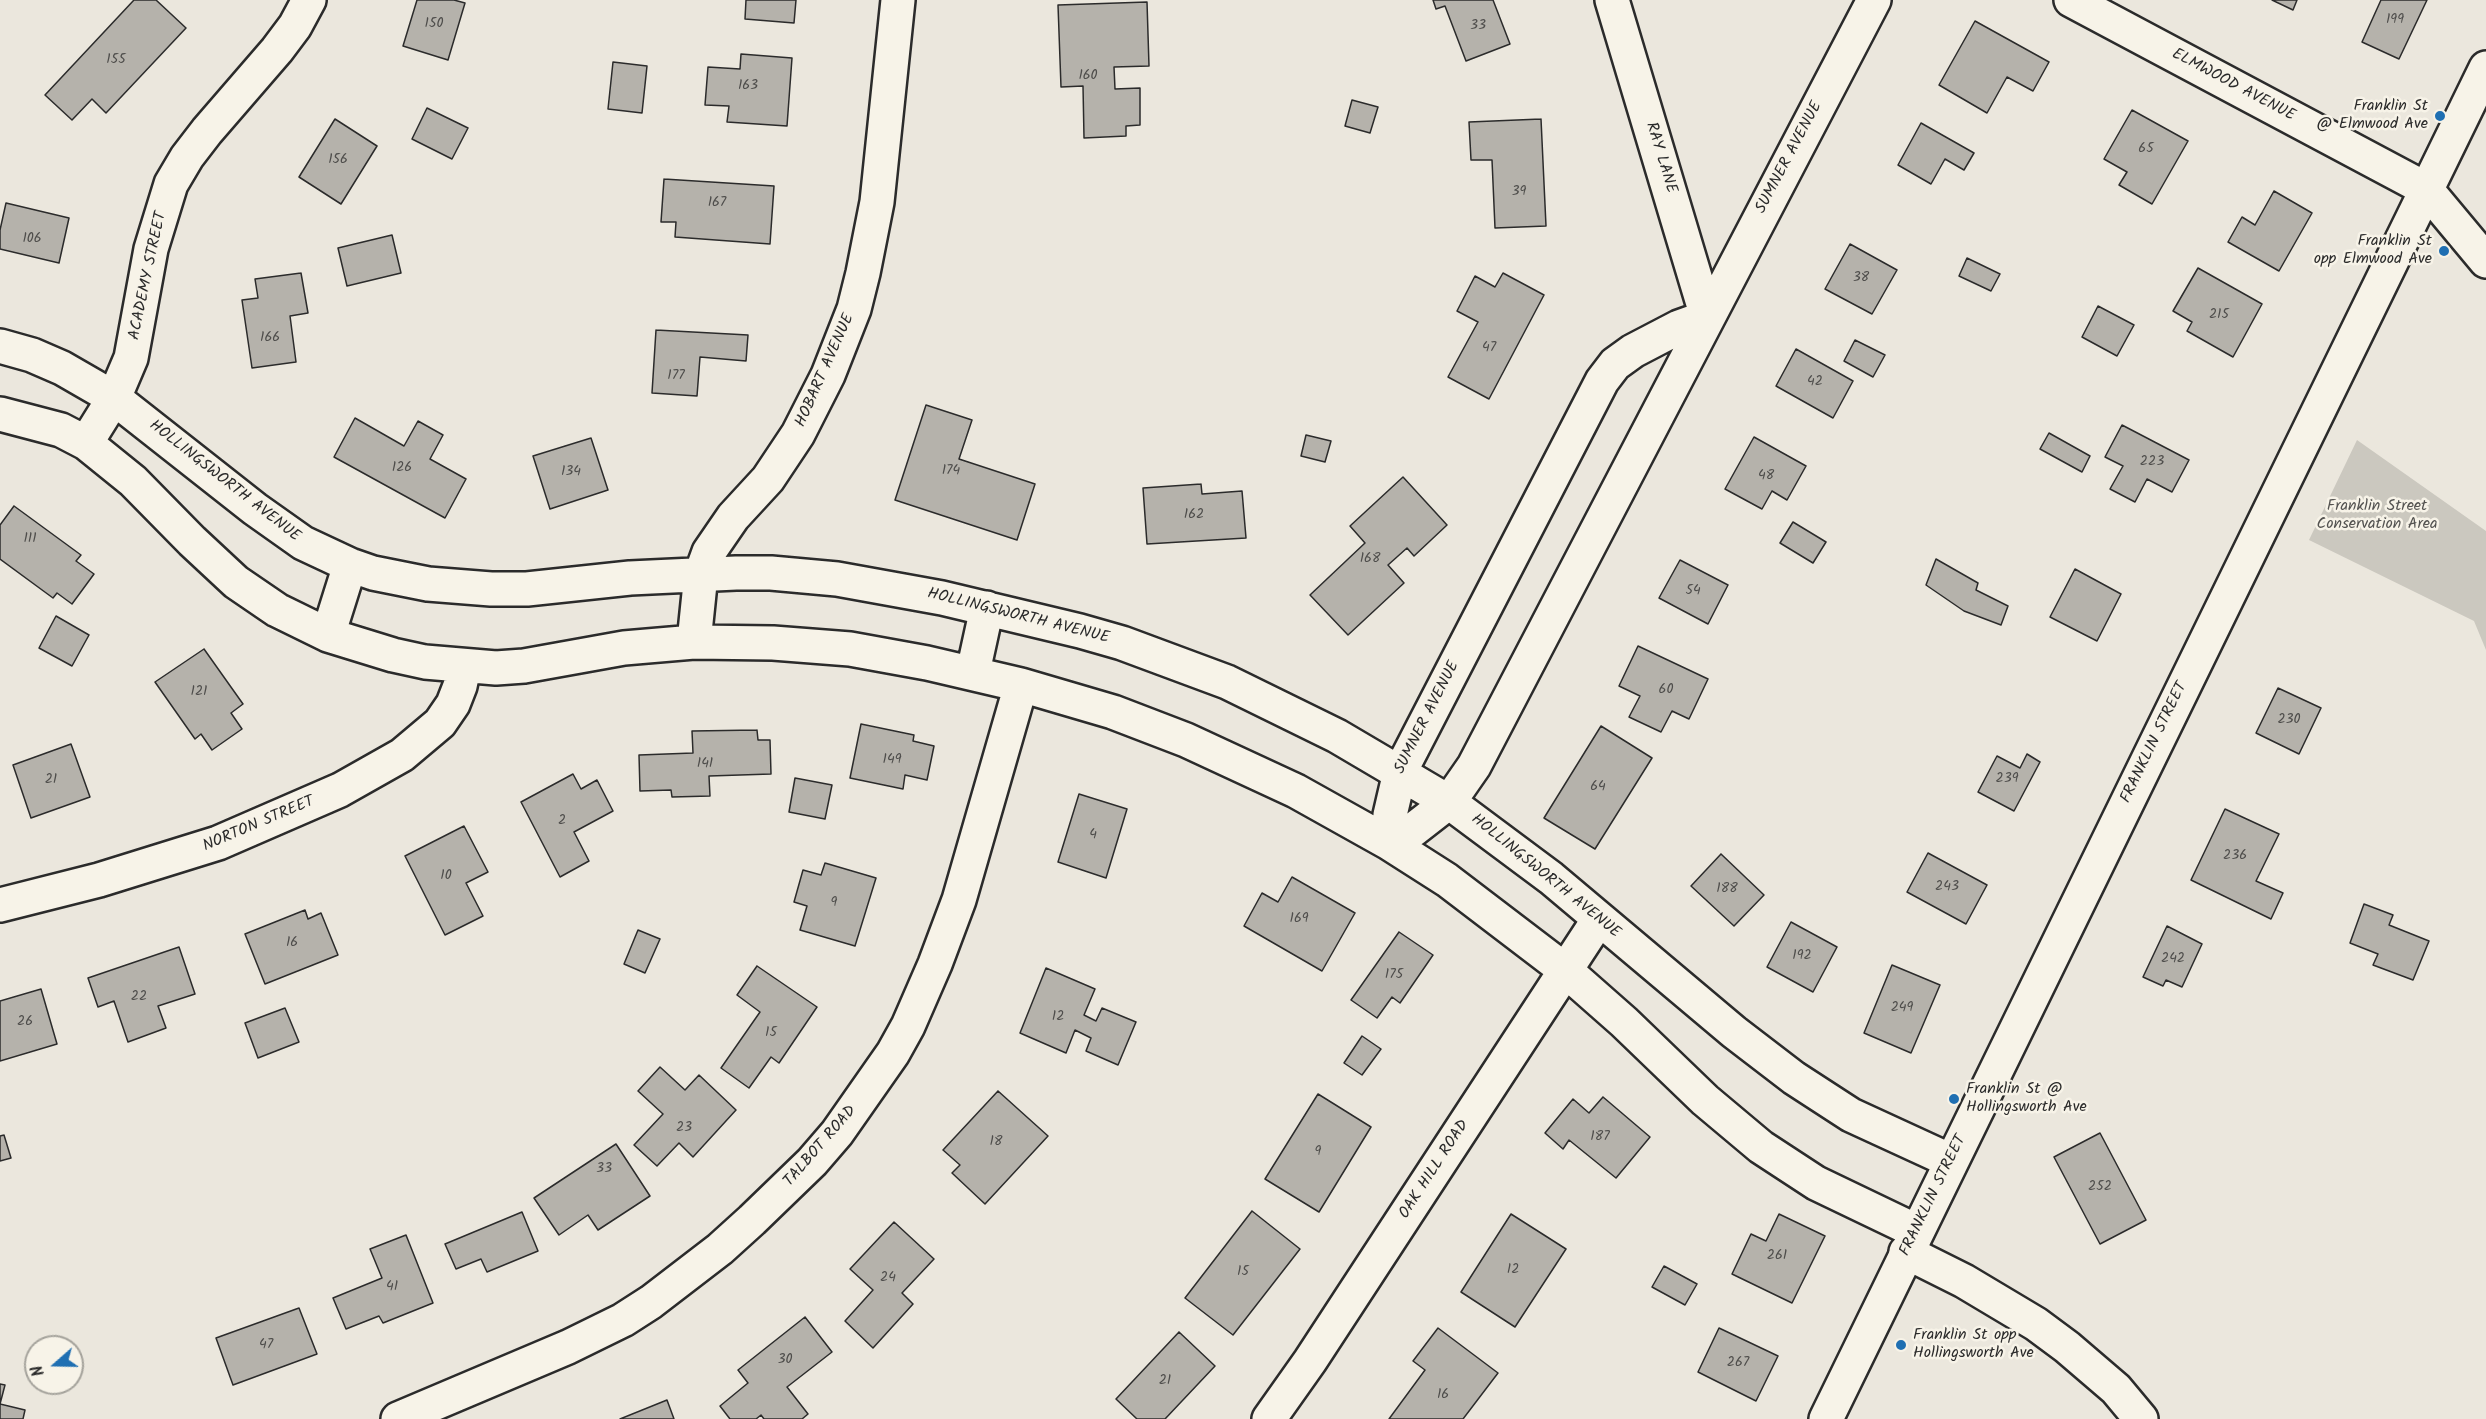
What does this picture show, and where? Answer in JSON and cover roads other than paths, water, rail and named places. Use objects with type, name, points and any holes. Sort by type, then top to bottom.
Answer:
[{"type":"street","name":"ACADEMY STREET","points":[[86,443],[114,398],[130,358],[151,249],[171,184],[187,157],[207,131],[295,26],[309,0]]},
{"type":"street","name":"HOBART AVENUE","points":[[694,642],[701,574],[709,552],[719,534],[768,478],[798,434],[828,375],[854,309],[877,202],[898,0]]},
{"type":"street","name":"RAY LANE","points":[[1612,0],[1707,317]]},
{"type":"street","name":"SUMNER AVENUE","points":[[1389,843],[1413,831],[1449,802],[1485,747],[1874,0]]},
{"type":"street","name":"ELMWOOD AVENUE","points":[[2071,0],[2426,189]]},
{"type":"street","name":"FRANKLIN STREET","points":[[1826,1419],[2486,68]]},
{"type":"street","points":[[2426,189],[2486,261]]},
{"type":"street","name":"SUMNER AVENUE","points":[[1389,843],[1392,803],[1400,772],[1602,381],[1616,364],[1632,351],[1679,327],[1707,317]]},
{"type":"street","name":"HOLLINGSWORTH AVENUE","points":[[0,346],[32,355],[63,368],[114,398],[280,528],[303,543],[350,566],[398,579],[460,588],[528,589],[630,578],[701,574],[771,573],[837,579],[907,590],[1122,643],[1227,682],[1317,726],[1449,802],[1517,850],[1734,1032],[1794,1078],[1851,1115],[1951,1161]]},
{"type":"street","points":[[0,414],[61,430],[86,443],[133,481],[236,582],[277,610],[328,634],[393,655],[464,667],[524,666],[624,648],[694,642],[773,643],[850,649],[973,672],[1113,712],[1186,740],[1271,778],[1389,843],[1448,880],[1565,970],[1706,1100],[1761,1147],[1911,1242],[1964,1281],[2036,1324],[2116,1389],[2141,1419]]},
{"type":"street","points":[[328,634],[350,566]]},
{"type":"street","points":[[973,672],[987,608]]},
{"type":"street","name":"NORTON STREET","points":[[0,905],[99,880],[218,843],[340,790],[402,755],[432,730],[453,705],[464,667]]},
{"type":"street","name":"TALBOT ROAD","points":[[398,1419],[568,1347],[623,1320],[651,1302],[711,1256],[752,1220],[798,1176],[837,1133],[893,1053],[908,1026],[935,964],[964,883],[1021,685]]},
{"type":"street","name":"OAK HILL ROAD","points":[[1269,1419],[1310,1361],[1599,919]]},
{"type":"place","name":"Franklin St @ Elmwood Ave","points":[[2440,116]]},
{"type":"place","name":"Franklin St opp Elmwood Ave","points":[[2444,251]]},
{"type":"place","name":"Franklin St @ Hollingsworth Ave","points":[[1954,1099]]},
{"type":"place","name":"Franklin St opp Hollingsworth Ave","points":[[1901,1345]]},
{"type":"park label","name":"Franklin Street Conservation Area","points":[[2377,516]]}]
